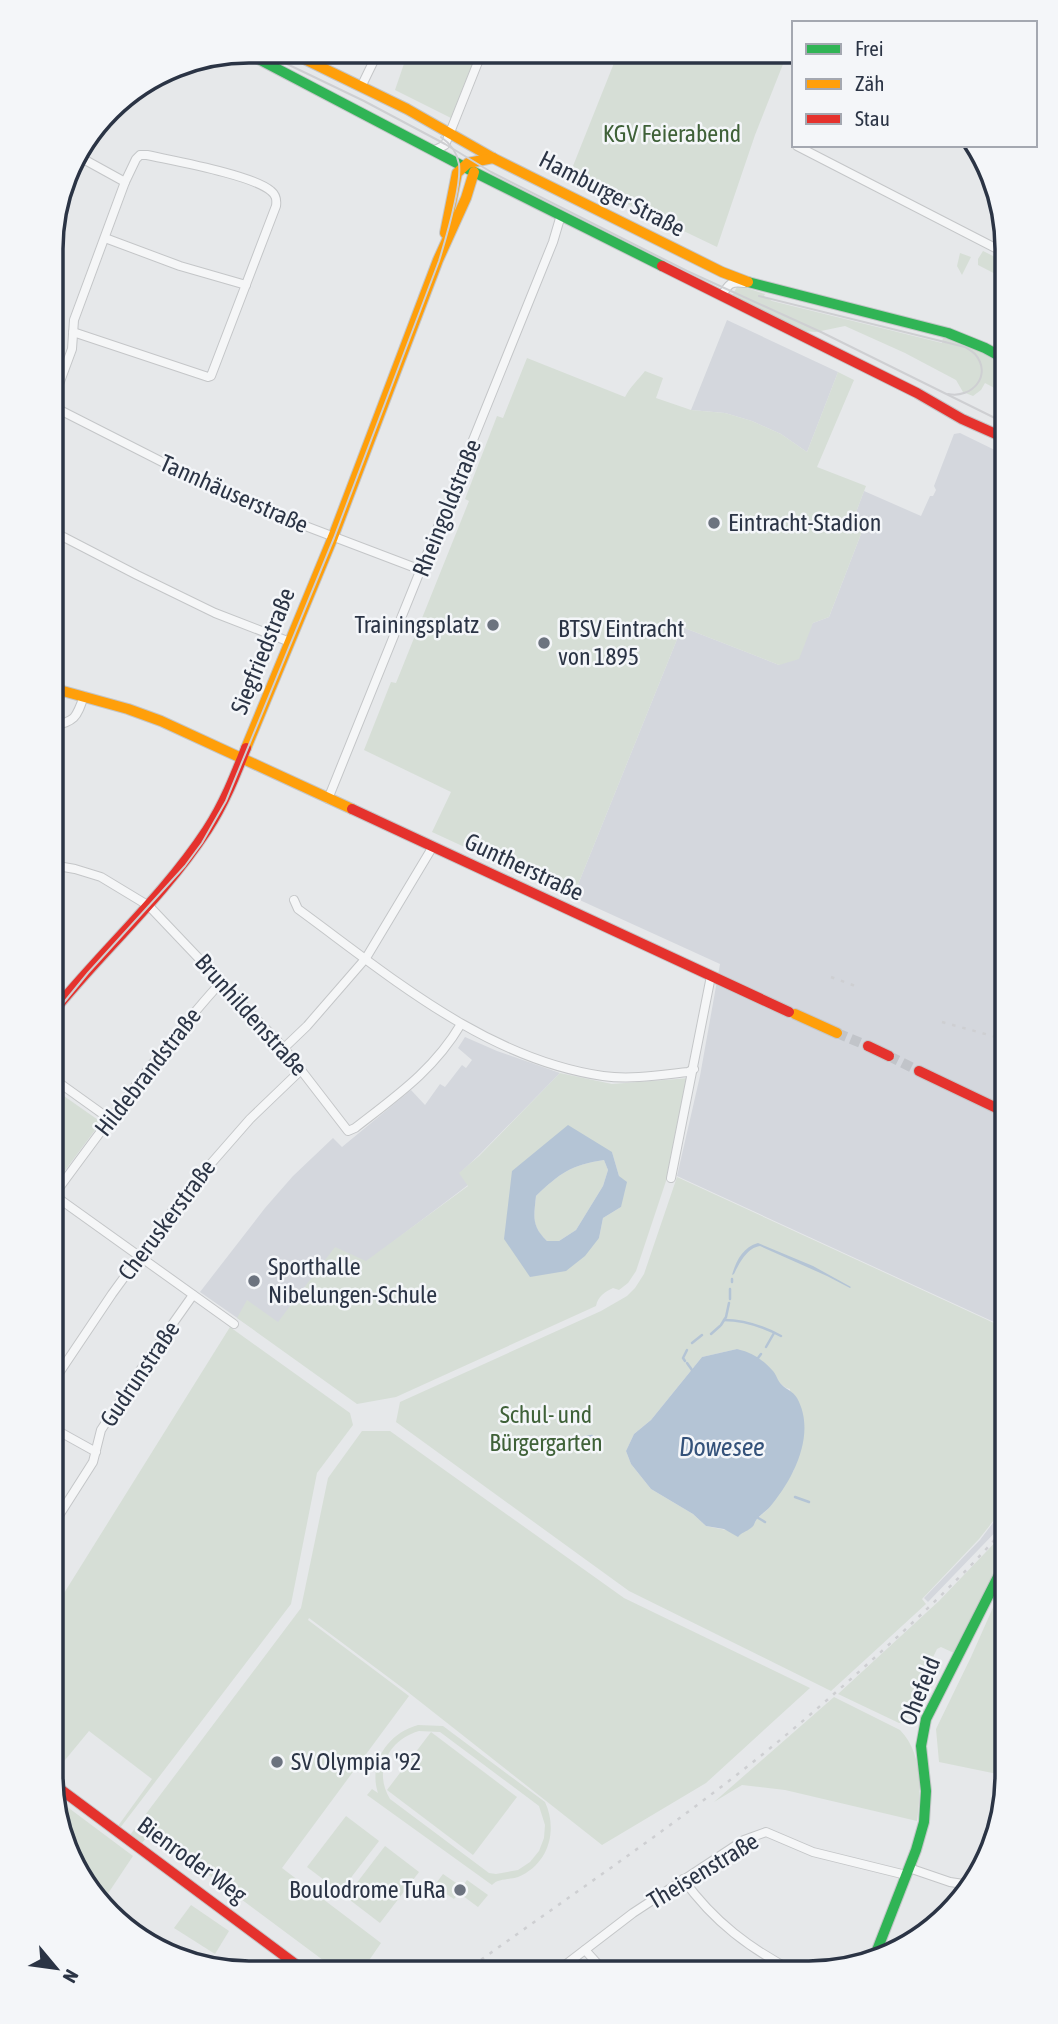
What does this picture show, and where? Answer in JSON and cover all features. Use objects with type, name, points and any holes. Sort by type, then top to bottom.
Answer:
[{"type":"street","name":"Hamburger Straße","points":[[266,63],[433,151],[917,393],[962,419],[995,431]]},
{"type":"street","name":"Hamburger Straße","points":[[314,63],[362,85],[493,158],[750,284],[948,333],[995,353]]},
{"type":"street","points":[[362,85],[373,63]]},
{"type":"street","points":[[433,151],[454,135],[478,63]]},
{"type":"street","points":[[454,135],[469,167],[493,158]]},
{"type":"street","points":[[799,147],[995,248]]},
{"type":"street","points":[[63,374],[72,349],[73,332],[74,320],[136,159],[147,155],[261,184],[270,190],[277,200],[213,373],[208,377],[73,332]]},
{"type":"street","points":[[86,160],[125,182]]},
{"type":"street","name":"Siegfriedstraße","points":[[454,213],[466,198],[469,167]]},
{"type":"street","name":"Siegfriedstraße","points":[[63,999],[183,865],[225,800],[332,537],[438,260],[454,213],[457,173],[469,167]]},
{"type":"street","name":"Rheingoldstraße","points":[[328,799],[553,242],[561,215]]},
{"type":"street","points":[[105,238],[180,266],[246,285]]},
{"type":"street","points":[[722,296],[728,285],[734,282],[750,284]]},
{"type":"street","name":"Tannhäuserstraße","points":[[63,411],[258,508],[422,570]]},
{"type":"street","points":[[63,537],[215,612],[289,642]]},
{"type":"street","name":"Guntherstraße","points":[[63,691],[144,714],[837,1033]]},
{"type":"street","points":[[63,723],[71,721],[78,714],[84,696]]},
{"type":"street","points":[[284,1048],[328,1004],[366,958],[432,848]]},
{"type":"street","name":"Brunhildenstraße","points":[[63,867],[94,874],[148,904],[284,1048],[348,1131],[427,1070],[441,1055],[461,1024]]},
{"type":"street","points":[[294,900],[299,909],[431,1005],[461,1024],[516,1050],[588,1073],[617,1077],[688,1072],[694,1069]]},
{"type":"street","points":[[671,1178],[711,976]]},
{"type":"street","name":"Hildebrandstraße","points":[[63,1182],[160,1052],[222,981]]},
{"type":"street","points":[[868,1046],[889,1056]]},
{"type":"street","name":"Cheruskerstraße","points":[[63,1366],[97,1314],[206,1167],[250,1119],[301,1070]]},
{"type":"street","points":[[919,1071],[995,1107]]},
{"type":"street","points":[[63,1086],[111,1120]]},
{"type":"street","points":[[63,1204],[234,1324]]},
{"type":"street","name":"Gudrunstraße","points":[[63,1510],[96,1452],[101,1430],[193,1295]]},
{"type":"street","points":[[63,1434],[96,1452]]},
{"type":"street","name":"Ohefeld","points":[[878,1947],[908,1872],[924,1822],[926,1776],[922,1746],[923,1728],[995,1583]]},
{"type":"street","name":"Bienroder Weg","points":[[64,1792],[291,1961]]},
{"type":"street","name":"Theisenstraße","points":[[571,1961],[633,1913],[744,1840],[766,1832],[813,1852],[908,1872]]},
{"type":"street","points":[[908,1872],[960,1883]]},
{"type":"street","points":[[683,1880],[721,1924],[777,1961]]},
{"type":"street","points":[[586,1950],[596,1961]]},
{"type":"shaded area","points":[[727,320],[838,372],[807,452],[781,434],[752,421],[725,413],[691,410]]},
{"type":"shaded area","points":[[960,433],[995,450],[995,1322],[677,1176],[700,1076],[720,964],[573,897],[682,627],[779,665],[813,623],[829,617],[861,534],[855,515],[864,491],[921,516],[930,496],[933,496],[936,490],[934,486],[954,434]]},
{"type":"shaded area","points":[[465,1037],[560,1073],[460,1173],[468,1185],[266,1338],[200,1292],[265,1208],[293,1176],[333,1138],[342,1147],[411,1090],[425,1105],[440,1084],[445,1087],[462,1065],[466,1068],[472,1060],[458,1048]]},
{"type":"shaded area","points":[[995,1520],[995,1532],[928,1602],[924,1598],[980,1540]]},
{"type":"green space","points":[[404,63],[475,63],[453,119],[395,90]]},
{"type":"green space","name":"KGV Feierabend","points":[[614,63],[783,63],[755,135],[717,247],[569,176]]},
{"type":"green space","points":[[983,251],[995,257],[995,274],[978,265]]},
{"type":"green space","points":[[960,253],[971,257],[962,275],[957,266]]},
{"type":"green space","points":[[738,285],[765,294],[764,296],[772,301],[942,343],[943,337],[966,344],[995,359],[995,388],[985,383],[973,396],[963,392],[956,380],[845,326],[816,332],[802,331],[732,296]]},
{"type":"green space","name":"BTSV Eintracht von 1895","points":[[527,358],[625,397],[645,371],[663,378],[656,398],[691,410],[725,413],[752,421],[781,434],[807,452],[838,372],[854,380],[817,467],[866,486],[855,515],[861,534],[829,617],[813,623],[799,659],[779,665],[682,627],[573,897],[432,832],[451,792],[364,750],[391,682],[396,683],[469,501],[465,499],[497,416],[503,418]]},
{"type":"green space","points":[[560,1073],[612,1084],[690,1078],[666,1181],[636,1271],[619,1290],[613,1288],[602,1295],[596,1306],[396,1397],[357,1404],[237,1318],[247,1300],[278,1322],[335,1247],[366,1261],[468,1186],[459,1173]],"holes":[[[612,1152],[619,1176],[621,1207],[603,1218],[599,1238],[530,1277],[512,1171]]]},
{"type":"green space","points":[[63,1095],[101,1122],[63,1173]]},
{"type":"green space","points":[[604,1160],[608,1170],[603,1186],[576,1230],[559,1241],[547,1241],[536,1225],[536,1196],[567,1171],[583,1164]]},
{"type":"green space","name":"Schul- und Bürgergarten","points":[[677,1177],[995,1323],[995,1519],[922,1599],[926,1604],[831,1691],[629,1591],[396,1422],[400,1402],[601,1311],[627,1296],[644,1274]],"holes":[[[737,1349],[790,1389],[794,1470],[769,1508],[752,1527],[741,1533],[706,1526],[693,1514],[651,1489],[631,1464],[626,1451],[634,1434],[651,1420],[702,1357]]]},
{"type":"green space","points":[[230,1327],[350,1413],[353,1425],[317,1473],[291,1604],[120,1828],[118,1826],[152,1779],[89,1731],[63,1762],[63,1595]]},
{"type":"green space","points":[[362,1431],[390,1431],[624,1598],[810,1688],[706,1783],[602,1845],[309,1618],[308,1620],[409,1696],[282,1868],[381,1943],[369,1961],[324,1961],[151,1832],[142,1843],[130,1835],[301,1608],[328,1478]]},
{"type":"green space","points":[[995,1543],[995,1574],[954,1653],[941,1647],[937,1649],[902,1723],[838,1694],[939,1601]]},
{"type":"green space","points":[[995,1603],[995,1774],[939,1762],[936,1729]]},
{"type":"green space","points":[[834,1697],[900,1730],[907,1739],[917,1761],[919,1773],[917,1821],[785,1790],[742,1785],[714,1802]]},
{"type":"green space","points":[[418,1725],[443,1726],[545,1802],[551,1824],[550,1835],[544,1855],[537,1864],[518,1877],[500,1880],[492,1885],[367,1795],[372,1789],[378,1793],[376,1771],[383,1751],[407,1729]],"holes":[[[419,1731],[440,1732],[539,1806],[545,1825],[544,1838],[539,1851],[530,1862],[518,1870],[489,1873],[390,1799],[383,1778],[386,1758],[392,1749],[399,1741]]]},
{"type":"green space","points":[[431,1732],[517,1797],[473,1855],[387,1790]]},
{"type":"green space","points":[[66,1806],[133,1856],[108,1894],[82,1857]]},
{"type":"green space","points":[[346,1816],[379,1841],[340,1892],[307,1867]]},
{"type":"green space","points":[[385,1846],[419,1872],[380,1923],[346,1897]]},
{"type":"green space","name":"Boulodrome TuRa","points":[[443,1874],[462,1887],[467,1880],[488,1895],[478,1907],[459,1893],[454,1899],[434,1886]]},
{"type":"green space","points":[[191,1905],[229,1931],[215,1954],[174,1928]]},
{"type":"water","points":[[568,1125],[612,1152],[619,1176],[627,1182],[621,1207],[603,1218],[599,1238],[585,1256],[566,1271],[530,1277],[504,1239],[512,1171]],"holes":[[[604,1160],[608,1170],[603,1186],[576,1230],[559,1241],[547,1241],[536,1225],[536,1196],[559,1176],[583,1164]]]},
{"type":"water","points":[[758,1243],[813,1266],[851,1287],[760,1246],[755,1247],[741,1260],[732,1275],[741,1255]]},
{"type":"water","name":"Dowesee","points":[[737,1349],[761,1360],[795,1396],[803,1412],[804,1426],[800,1456],[786,1484],[752,1527],[738,1537],[724,1529],[706,1526],[693,1514],[651,1489],[631,1464],[626,1451],[634,1434],[651,1420],[702,1357]]},
{"type":"waterway","points":[[730,1289],[730,1299]]},
{"type":"waterway","points":[[721,1325],[729,1303]]},
{"type":"waterway","points":[[724,1320],[753,1324],[781,1336]]},
{"type":"waterway","points":[[711,1334],[720,1326]]},
{"type":"waterway","points":[[766,1347],[774,1333]]},
{"type":"waterway","points":[[692,1343],[702,1335]]},
{"type":"waterway","points":[[685,1361],[683,1358],[687,1350]]},
{"type":"waterway","points":[[758,1358],[761,1354]]},
{"type":"waterway","points":[[687,1363],[692,1370]]},
{"type":"waterway","points":[[568,1440],[592,1436]]},
{"type":"waterway","points":[[795,1497],[809,1502]]},
{"type":"waterway","points":[[755,1516],[765,1522]]},
{"type":"tunnel","points":[[837,1033],[868,1046]]},
{"type":"tunnel","points":[[889,1056],[919,1071]]},
{"type":"tram line","points":[[285,63],[364,101],[491,172],[687,271],[821,332],[995,418]]},
{"type":"tram line","points":[[63,1004],[185,866],[202,843],[226,801],[334,538],[439,261],[453,212],[459,174],[455,152],[441,137]]},
{"type":"tram line","points":[[759,296],[965,347],[975,354],[980,362],[981,377],[977,384],[965,393],[948,394]]},
{"type":"railway","points":[[831,977],[858,987]]},
{"type":"railway","points":[[942,1022],[995,1037]]},
{"type":"railway","points":[[479,1961],[674,1822],[782,1739],[910,1625],[995,1539]]},
{"type":"traffic: fast","points":[[266,63],[474,172],[662,266]]},
{"type":"traffic: fast","points":[[748,282],[948,333],[995,353]]},
{"type":"traffic: fast","points":[[878,1947],[916,1850],[924,1822],[926,1791],[921,1746],[926,1719],[995,1583]]},
{"type":"traffic: slow","points":[[313,63],[407,109],[493,158],[722,272],[748,282]]},
{"type":"traffic: slow","points":[[445,233],[457,173],[468,163],[493,158]]},
{"type":"traffic: slow","points":[[246,748],[333,537],[474,172]]},
{"type":"traffic: slow","points":[[63,691],[161,721],[352,809]]},
{"type":"traffic: slow","points":[[795,1014],[837,1033]]},
{"type":"traffic: jam","points":[[662,266],[995,434]]},
{"type":"traffic: jam","points":[[63,1000],[190,855],[219,810],[246,748]]},
{"type":"traffic: jam","points":[[352,809],[789,1012]]},
{"type":"traffic: jam","points":[[868,1046],[889,1056]]},
{"type":"traffic: jam","points":[[919,1071],[995,1107]]},
{"type":"traffic: jam","points":[[64,1792],[291,1961]]},
{"type":"place","name":"Eintracht-Stadion","points":[[714,523]]},
{"type":"place","name":"Trainingsplatz","points":[[493,625]]},
{"type":"place","name":"BTSV Eintracht von 1895","points":[[544,643]]},
{"type":"place","name":"Sporthalle Nibelungen-Schule","points":[[254,1281]]},
{"type":"place","name":"SV Olympia '92","points":[[277,1762]]},
{"type":"place","name":"Boulodrome TuRa","points":[[460,1890]]}]
